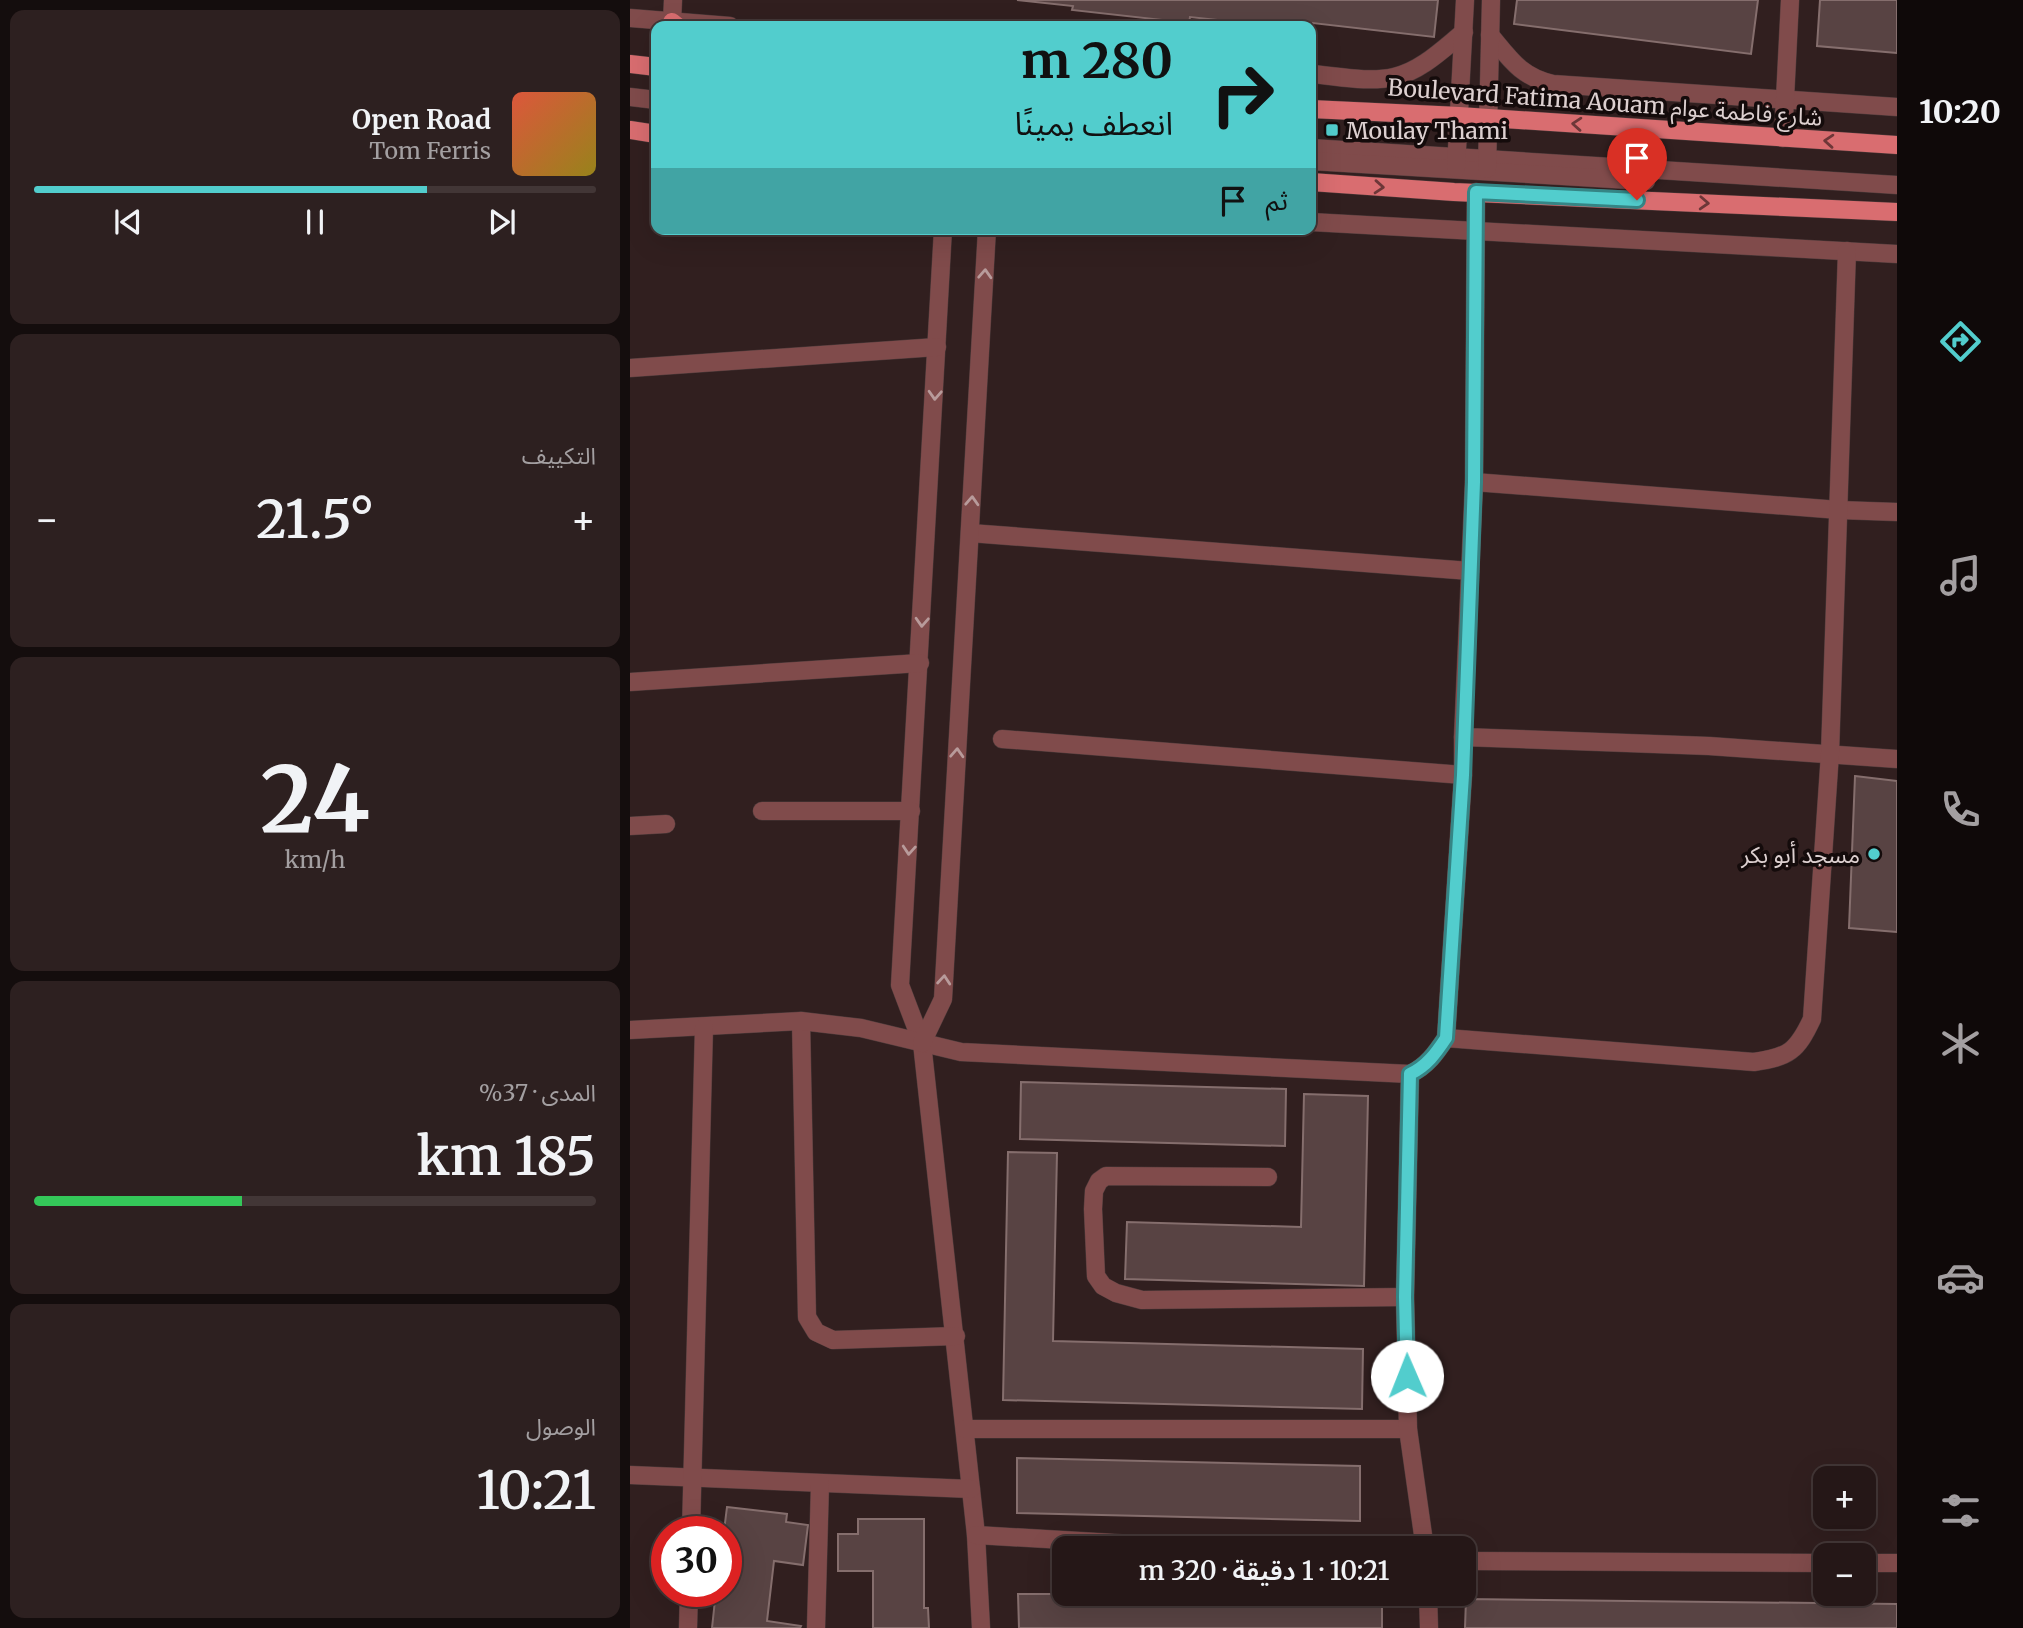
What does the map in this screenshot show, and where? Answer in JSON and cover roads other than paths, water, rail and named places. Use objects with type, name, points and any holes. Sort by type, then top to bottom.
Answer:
[{"type":"main road","points":[[630,64],[651,66]]},
{"type":"main road","name":"Boulevard Fatima Aouam شارع فاطمة عوام","points":[[1316,109],[1897,145]]},
{"type":"main road","points":[[630,130],[651,133]]},
{"type":"main road","points":[[1316,182],[1454,192],[1897,212]]},
{"type":"street","points":[[673,0],[675,21]]},
{"type":"street","points":[[1454,192],[1465,0]]},
{"type":"street","points":[[630,1030],[801,1021],[861,1028],[961,1052],[1410,1074],[1420,1070],[1431,1059],[1446,1038],[1463,775],[1474,482],[1475,231],[1487,165],[1491,0]]},
{"type":"street","points":[[1783,138],[1790,0]]},
{"type":"street","points":[[630,18],[652,21]]},
{"type":"street","points":[[1316,74],[1379,79],[1394,77],[1421,65],[1464,32]]},
{"type":"street","points":[[1490,35],[1526,74],[1553,84],[1897,107]]},
{"type":"street","points":[[630,87],[651,89]]},
{"type":"street","points":[[630,97],[651,99]]},
{"type":"street","points":[[1316,149],[1456,163],[1897,196]]},
{"type":"street","points":[[1316,161],[1456,163]]},
{"type":"street","points":[[1487,165],[1897,185]]},
{"type":"street","points":[[1316,222],[1897,254]]},
{"type":"street","points":[[943,235],[900,985],[922,1043],[956,1336],[976,1535],[981,1628]]},
{"type":"street","points":[[922,1043],[943,999],[987,235]]},
{"type":"street","points":[[1446,1038],[1754,1062],[1777,1059],[1792,1052],[1802,1040],[1812,1019],[1830,753],[1847,251]]},
{"type":"street","points":[[630,368],[937,347]]},
{"type":"street","points":[[1474,482],[1839,510],[1897,512]]},
{"type":"street","points":[[970,533],[1470,571]]},
{"type":"street","points":[[630,682],[919,663]]},
{"type":"street","points":[[1463,737],[1830,753],[1897,759]]},
{"type":"street","points":[[1002,739],[1463,775]]},
{"type":"street","points":[[762,811],[912,811]]},
{"type":"street","points":[[630,826],[666,824]]},
{"type":"street","points":[[801,1021],[807,1317],[816,1332],[833,1340],[956,1336]]},
{"type":"street","points":[[691,1516],[704,1027]]},
{"type":"street","points":[[1410,1074],[1405,1297],[1408,1429],[1423,1536]]},
{"type":"street","points":[[1268,1177],[1106,1176],[1099,1181],[1094,1191],[1096,1276],[1103,1286],[1116,1293],[1142,1300],[1405,1297]]},
{"type":"street","points":[[965,1429],[1408,1429]]},
{"type":"street","points":[[630,1475],[971,1489]]},
{"type":"street","points":[[816,1628],[820,1484]]},
{"type":"street","points":[[976,1535],[1052,1539]]},
{"type":"street","points":[[1476,1561],[1813,1563]]},
{"type":"street","points":[[1876,1563],[1897,1563]]},
{"type":"street","points":[[1428,1606],[1429,1628]]},
{"type":"street","points":[[688,1628],[689,1607]]},
{"type":"place","name":"Moulay Thami","points":[[1332,130]]},
{"type":"place","name":"مسجد أبو بكر","points":[[1874,854]]}]
